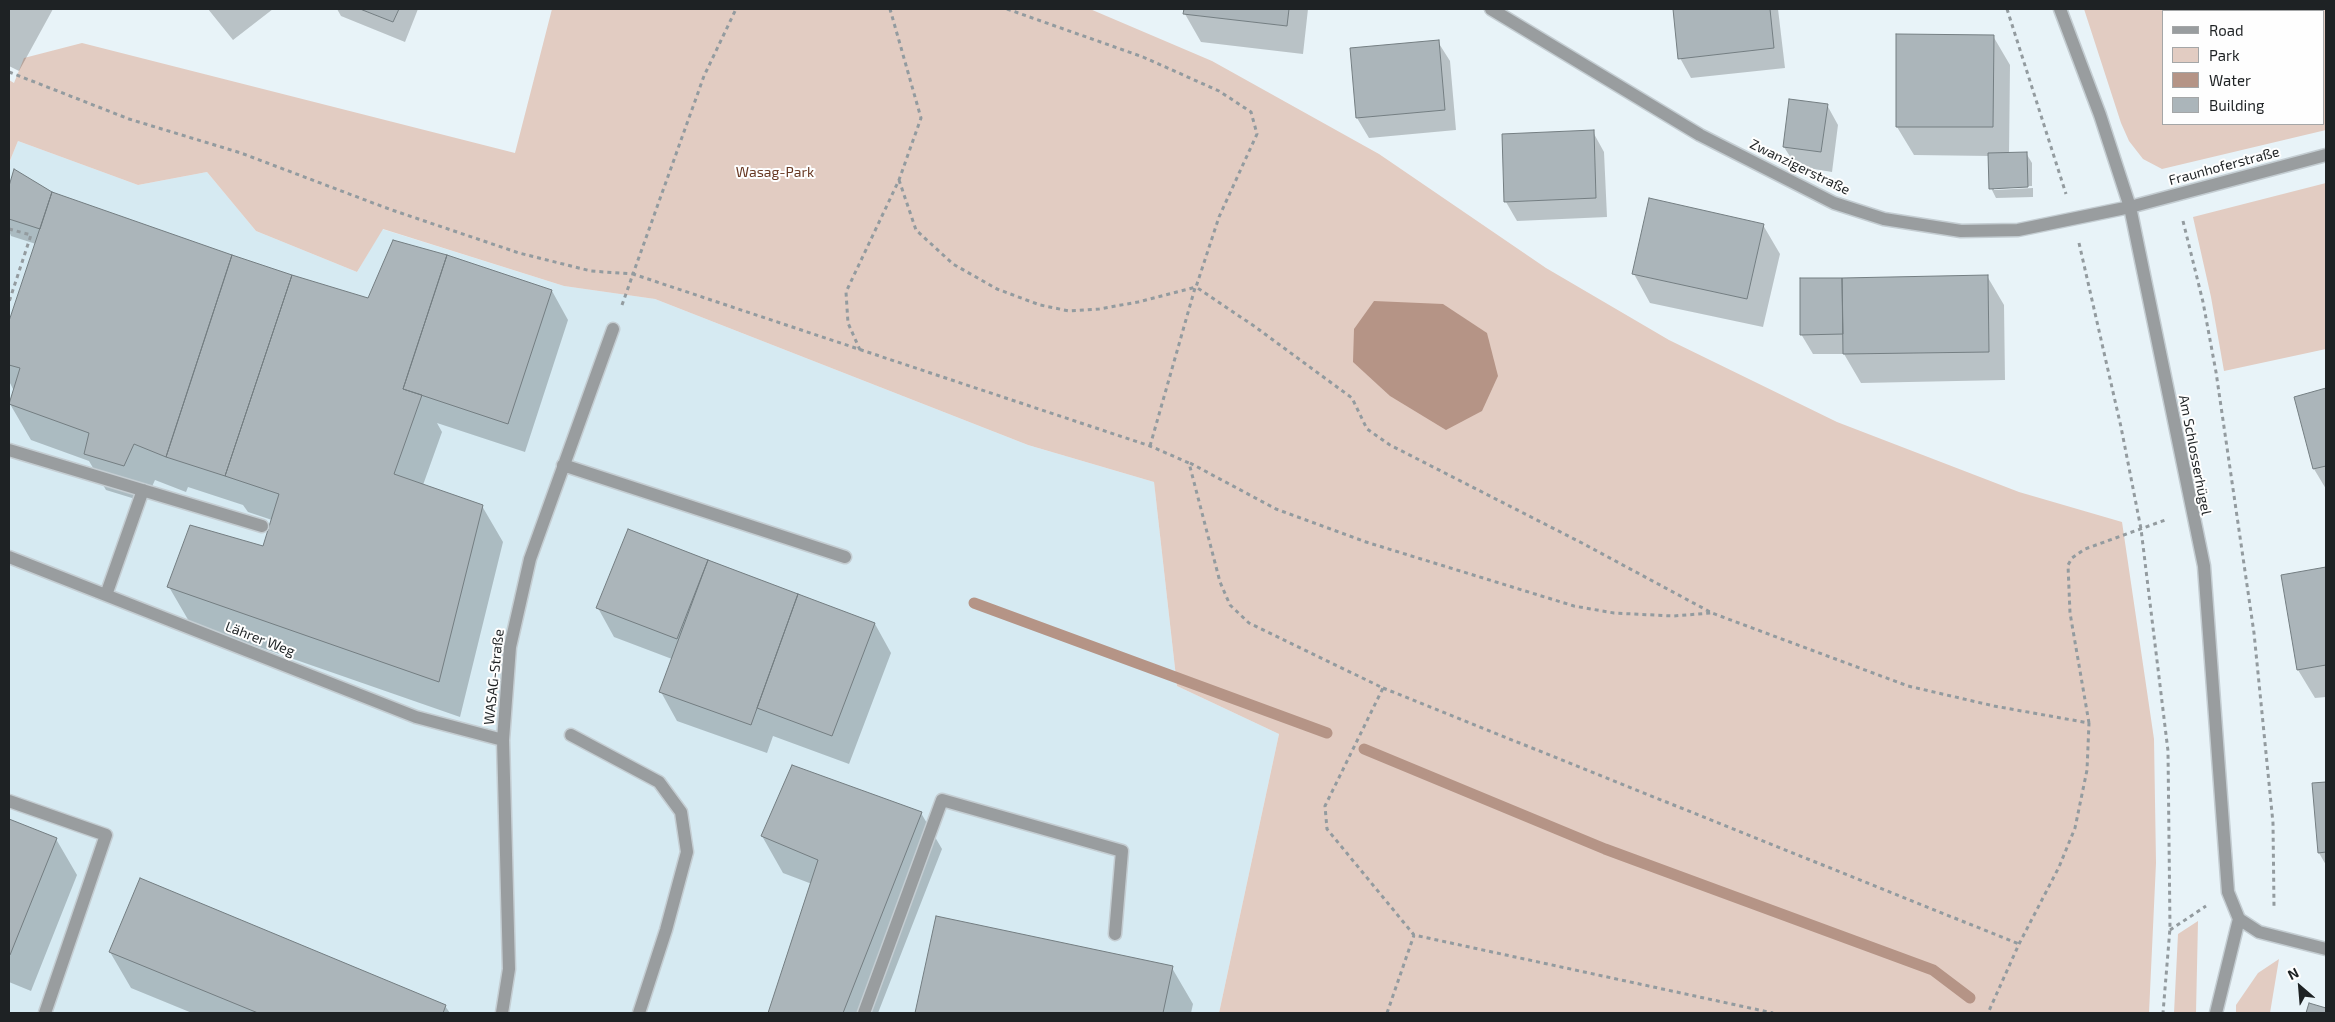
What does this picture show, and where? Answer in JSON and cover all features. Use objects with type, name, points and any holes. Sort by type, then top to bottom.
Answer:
[{"type":"street","name":"Zwanzigerstraße","points":[[1491,9],[1700,135],[1834,203],[1884,219],[1961,231],[2018,230],[2130,207]]},
{"type":"street","name":"Am Schlosserhügel","points":[[2060,9],[2100,115],[2130,207],[2191,511],[2204,566],[2228,892],[2238,919]]},
{"type":"street","name":"Fraunhoferstraße","points":[[2130,207],[2326,155]]},
{"type":"street","name":"WASAG-Straße","points":[[502,1013],[509,969],[503,740],[510,647],[530,559],[613,329]]},
{"type":"street","points":[[9,450],[262,526]]},
{"type":"street","points":[[563,465],[845,556]]},
{"type":"street","points":[[106,595],[143,490]]},
{"type":"street","name":"Lährer Weg","points":[[9,557],[416,717],[503,740]]},
{"type":"street","points":[[571,736],[659,782],[681,812],[687,852],[666,930],[639,1013]]},
{"type":"street","points":[[864,1013],[942,800],[1122,851],[1115,934]]},
{"type":"street","points":[[9,801],[106,835],[45,1013]]},
{"type":"street","points":[[2216,1013],[2238,919],[2260,932],[2326,949]]},
{"type":"path","points":[[613,329],[704,76],[736,9]]},
{"type":"path","points":[[860,350],[848,323],[846,292],[899,180],[921,118],[890,9]]},
{"type":"path","points":[[1007,9],[1143,57],[1220,90],[1251,112],[1257,134],[1219,217],[1196,288],[1150,446]]},
{"type":"path","points":[[2007,9],[2074,218],[2121,427],[2141,529],[2168,751],[2170,930],[2164,1013]]},
{"type":"path","points":[[9,72],[129,119],[240,153],[389,209],[520,253],[591,271],[633,274],[1150,446],[1189,463],[1285,512],[1366,542],[1574,606],[1614,613],[1673,616],[1712,613]]},
{"type":"path","points":[[899,180],[916,230],[953,264],[997,289],[1040,304],[1069,311],[1099,309],[1138,302],[1196,288],[1254,326],[1352,398],[1366,429],[1390,445],[1582,543],[1712,613],[1908,686],[1994,706],[2089,723]]},
{"type":"path","points":[[2175,194],[2203,302],[2216,372],[2254,633],[2273,823],[2274,936]]},
{"type":"path","points":[[9,229],[32,235],[9,302]]},
{"type":"path","points":[[1189,463],[1220,582],[1230,605],[1249,623],[1382,688],[2018,944]]},
{"type":"path","points":[[1988,1013],[2018,944],[2058,867],[2075,828],[2087,770],[2089,723],[2070,613],[2068,565],[2072,558],[2085,550],[2191,511]]},
{"type":"path","points":[[1382,688],[1325,806],[1327,829],[1414,935],[1773,1013]]},
{"type":"path","points":[[2170,930],[2228,892]]},
{"type":"path","points":[[1387,1013],[1414,935]]},
{"type":"shaded area","points":[[18,141],[138,185],[207,172],[256,231],[357,272],[382,229],[564,286],[655,299],[1028,445],[1154,482],[1177,686],[1279,734],[1219,1013],[9,1013],[9,163]]},
{"type":"green space","name":"Wasag-Park","points":[[552,9],[1090,9],[1212,61],[1379,154],[1546,268],[1669,340],[1837,422],[2019,492],[2122,522],[2154,739],[2156,863],[2149,1013],[1219,1013],[1279,734],[1177,686],[1154,482],[1028,445],[655,299],[564,286],[383,229],[357,272],[256,231],[207,172],[138,185],[18,141],[9,163],[9,80],[14,83],[24,58],[82,43],[515,153]]},
{"type":"green space","points":[[2084,9],[2326,9],[2326,130],[2162,169],[2143,159],[2129,141],[2121,123]]},
{"type":"green space","points":[[2326,183],[2326,349],[2224,371],[2211,297],[2193,217]]},
{"type":"green space","points":[[2198,921],[2196,1013],[2174,1013],[2178,934]]},
{"type":"green space","points":[[2279,959],[2270,1013],[2236,1013],[2236,1005],[2258,973]]},
{"type":"water","points":[[1374,301],[1443,304],[1487,333],[1498,376],[1482,411],[1446,430],[1390,396],[1353,362],[1354,329]]},
{"type":"building","points":[[360,9],[399,9],[393,22]]},
{"type":"building","points":[[1184,9],[1289,9],[1287,26],[1183,14]]},
{"type":"building","points":[[1673,9],[1770,9],[1774,48],[1678,59]]},
{"type":"building","points":[[1896,34],[1994,35],[1993,127],[1896,127]]},
{"type":"building","points":[[1439,40],[1445,110],[1356,118],[1350,48]]},
{"type":"building","points":[[1789,99],[1828,104],[1821,152],[1783,147]]},
{"type":"building","points":[[1594,130],[1596,198],[1504,202],[1502,134]]},
{"type":"building","points":[[2027,152],[2028,187],[1989,189],[1988,153]]},
{"type":"building","points":[[14,169],[52,192],[40,229],[9,219],[9,186]]},
{"type":"building","points":[[52,192],[232,255],[166,457],[134,444],[124,466],[84,454],[89,433],[9,404],[20,368],[9,365],[9,321]]},
{"type":"building","points":[[1649,198],[1764,224],[1747,299],[1632,274]]},
{"type":"building","points":[[393,240],[447,255],[403,389],[422,395],[394,474],[483,505],[439,682],[167,587],[190,525],[263,546],[279,494],[225,476],[292,275],[368,298]]},
{"type":"building","points":[[232,255],[292,275],[225,476],[166,457]]},
{"type":"building","points":[[447,255],[552,290],[508,424],[403,389]]},
{"type":"building","points":[[1988,275],[1989,352],[1843,354],[1842,278]]},
{"type":"building","points":[[1800,278],[1842,278],[1843,334],[1800,335]]},
{"type":"building","points":[[2326,388],[2326,466],[2313,469],[2294,397]]},
{"type":"building","points":[[628,529],[708,560],[677,639],[596,608]]},
{"type":"building","points":[[708,560],[798,594],[751,725],[659,692]]},
{"type":"building","points":[[2326,567],[2326,665],[2297,670],[2281,575]]},
{"type":"building","points":[[798,594],[875,623],[832,736],[757,708]]},
{"type":"building","points":[[792,765],[922,812],[843,1013],[768,1013],[818,860],[761,836]]},
{"type":"building","points":[[2326,782],[2326,852],[2318,853],[2312,783]]},
{"type":"building","points":[[9,819],[57,838],[10,955],[9,954]]},
{"type":"building","points":[[140,878],[446,1005],[443,1013],[258,1013],[109,952]]},
{"type":"building","points":[[936,916],[1173,966],[1163,1013],[915,1013]]},
{"type":"building","points":[[2309,1003],[2326,1008],[2326,1013],[2306,1013]]},
{"type":"waterway","points":[[974,603],[1327,733]]},
{"type":"waterway","points":[[1364,749],[1605,849],[1933,970],[1970,998]]}]
